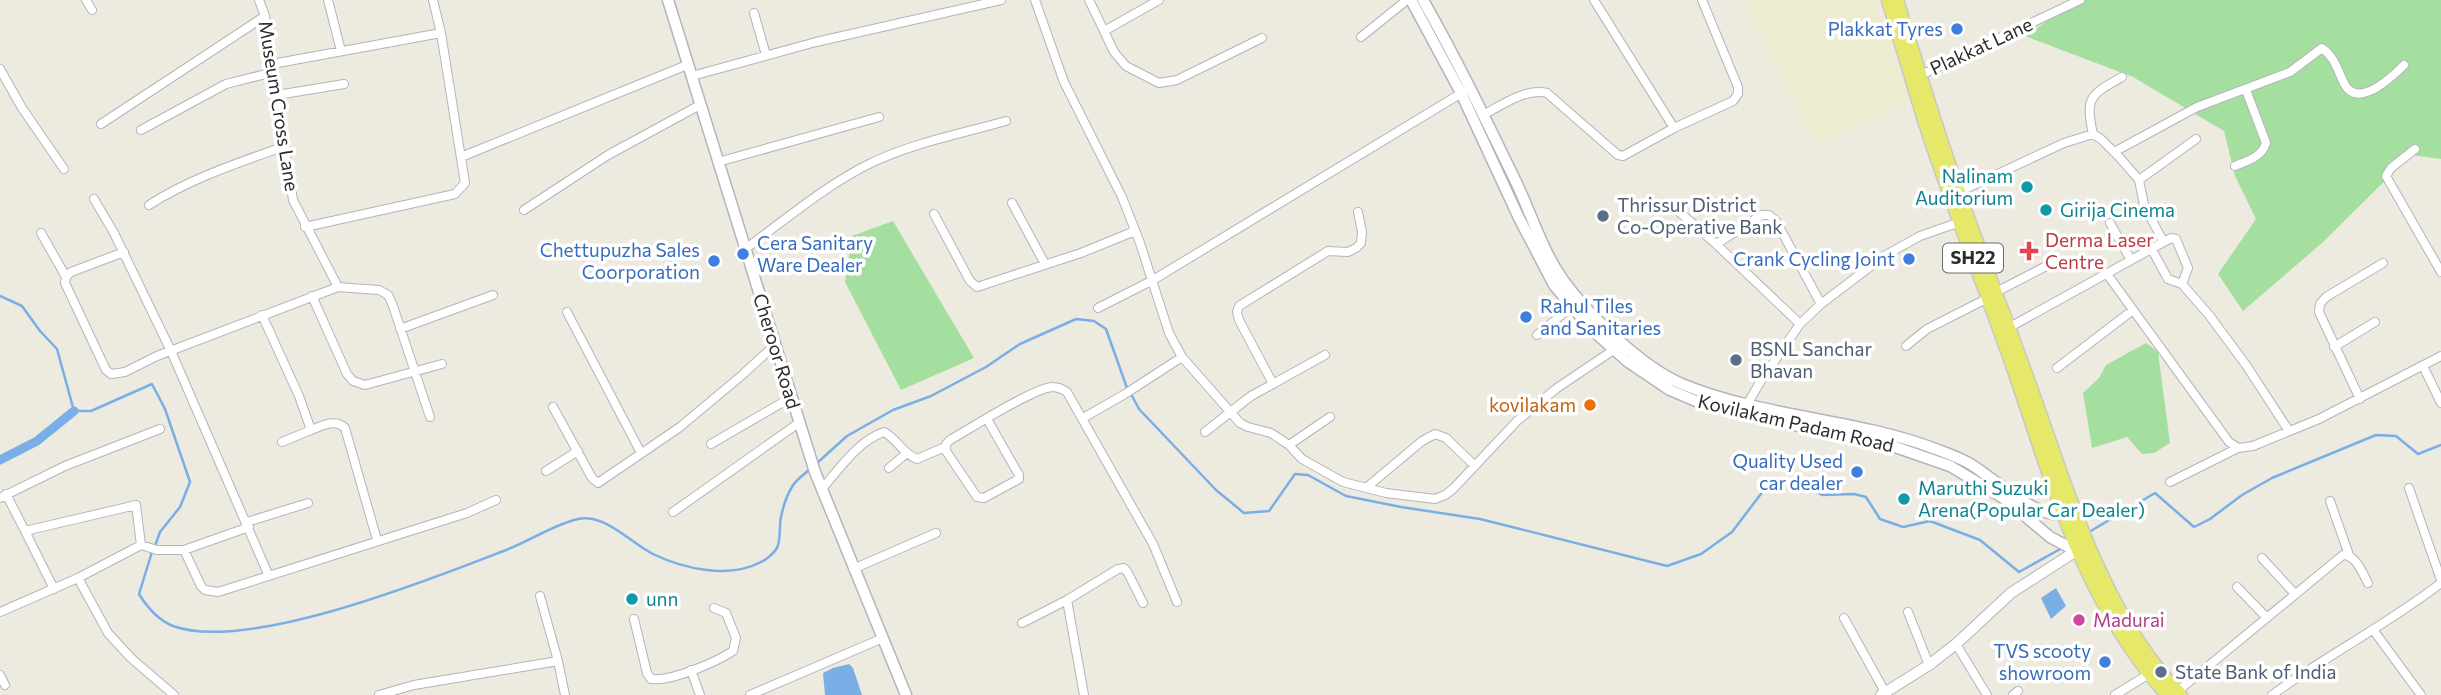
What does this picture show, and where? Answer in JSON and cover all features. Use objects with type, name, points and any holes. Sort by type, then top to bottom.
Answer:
[{"type":"main road","name":"Cheroor Road","points":[[668,0],[820,484],[906,695]]},
{"type":"main road","name":"Kovilakam Padam Road","points":[[1409,0],[1483,115],[1561,278],[1619,346]]},
{"type":"main road","name":"Kovilakam Padam Road","points":[[1423,0],[1466,90],[1540,261],[1571,307],[1619,346],[1682,384],[1777,422],[1878,441],[1951,466],[2005,499],[2050,537],[2071,545]]},
{"type":"main road","name":"SH22","points":[[1888,0],[1923,118],[1992,295],[2071,545],[2109,614],[2149,674],[2175,694]]},
{"type":"main road","name":"SH22","points":[[1897,0],[1959,192],[1964,220]]},
{"type":"main road","name":"SH22","points":[[1992,295],[2010,327],[2087,540],[2119,608],[2175,694]]},
{"type":"main road","name":"Kovilakam Padam Road","points":[[1745,409],[1854,426],[1935,449],[1969,463],[2039,509],[2049,514],[2062,515]]},
{"type":"main road","points":[[2062,515],[2076,511]]},
{"type":"main road","points":[[2071,545],[2087,540]]},
{"type":"street","points":[[86,0],[92,10]]},
{"type":"street","name":"Museum Cross Lane","points":[[259,0],[265,16],[293,200],[338,287]]},
{"type":"street","points":[[328,0],[341,51]]},
{"type":"street","points":[[305,227],[455,194],[465,183],[441,33],[433,0]]},
{"type":"street","points":[[461,157],[690,71],[1001,0]]},
{"type":"street","points":[[1035,0],[1064,82],[1122,197],[1153,280],[1169,333],[1182,357],[1230,411],[1248,427],[1271,433],[1289,445],[1302,460],[1343,482],[1385,493],[1435,499],[1453,489],[1517,421],[1557,388],[1619,346]]},
{"type":"street","points":[[1088,0],[1114,52],[1126,66],[1159,83],[1177,80],[1262,38]]},
{"type":"street","points":[[1104,31],[1159,0]]},
{"type":"street","points":[[1360,37],[1409,0]]},
{"type":"street","points":[[1594,0],[1674,128]]},
{"type":"street","points":[[1483,115],[1527,93],[1547,93],[1618,155],[1623,156],[1674,128],[1733,101],[1738,94],[1738,87],[1702,0]]},
{"type":"street","name":"Plakkat Lane","points":[[1921,75],[2080,0]]},
{"type":"street","points":[[754,13],[766,55]]},
{"type":"street","points":[[101,124],[265,16]]},
{"type":"street","points":[[141,130],[226,84],[273,68],[341,51],[441,33]]},
{"type":"street","points":[[2114,152],[2197,107],[2290,72],[2322,48],[2339,69],[2346,87],[2352,92],[2365,93],[2378,87],[2404,65]]},
{"type":"street","points":[[0,69],[4,83],[64,169]]},
{"type":"street","points":[[2122,77],[2096,92],[2088,110],[2093,134],[2114,152],[2139,180],[2144,205],[2163,241]]},
{"type":"street","points":[[277,94],[344,84]]},
{"type":"street","points":[[1098,308],[1153,280],[1466,90]]},
{"type":"street","points":[[2235,166],[2258,156],[2266,143],[2246,90]]},
{"type":"street","points":[[524,210],[608,155],[699,105]]},
{"type":"street","points":[[718,162],[879,117]]},
{"type":"street","points":[[746,249],[848,175],[871,163],[913,146],[1006,121]]},
{"type":"street","points":[[1959,192],[2064,143],[2093,134]]},
{"type":"street","points":[[2139,180],[2196,139]]},
{"type":"street","points":[[149,205],[208,173],[285,146]]},
{"type":"street","points":[[2415,149],[2391,168],[2386,176],[2441,272]]},
{"type":"street","points":[[94,199],[124,252],[171,351],[268,574]]},
{"type":"street","points":[[1012,203],[1045,264]]},
{"type":"street","points":[[1677,211],[1800,324]]},
{"type":"street","points":[[1273,384],[1239,320],[1239,306],[1328,251],[1348,252],[1356,248],[1361,243],[1362,232],[1358,212]]},
{"type":"street","points":[[934,214],[970,281],[977,287],[1082,253],[1135,231]]},
{"type":"street","points":[[1716,244],[1762,215],[1769,215],[1776,221],[1821,304]]},
{"type":"street","points":[[1745,409],[1800,324],[1821,304],[1884,256],[1920,236],[1964,220]]},
{"type":"street","points":[[2110,223],[2131,260]]},
{"type":"street","points":[[41,233],[66,276],[65,283],[106,370],[111,374],[125,372],[171,351],[338,287],[379,290],[388,295],[429,417]]},
{"type":"street","points":[[2010,327],[2171,238],[2176,239],[2188,268],[2182,284]]},
{"type":"street","points":[[2151,248],[2168,279],[2182,284],[2209,315],[2289,431]]},
{"type":"street","points":[[66,276],[124,252]]},
{"type":"street","points":[[1906,346],[1927,328],[2058,260]]},
{"type":"street","points":[[2360,399],[2319,312],[2320,304],[2326,297],[2383,263]]},
{"type":"street","points":[[2107,274],[2229,442],[2238,448]]},
{"type":"street","points":[[400,329],[493,295]]},
{"type":"street","points":[[312,296],[347,374],[353,381],[365,385],[442,365]]},
{"type":"street","points":[[1537,335],[1571,307]]},
{"type":"street","points":[[2057,368],[2133,310]]},
{"type":"street","points":[[567,312],[641,453]]},
{"type":"street","points":[[262,315],[299,396],[311,430]]},
{"type":"street","points":[[2334,347],[2375,322]]},
{"type":"street","points":[[553,407],[592,478],[598,483],[680,427],[775,345]]},
{"type":"street","points":[[1205,432],[1251,396],[1325,355]]},
{"type":"street","points":[[2170,482],[2238,448],[2253,446],[2360,399],[2441,356]]},
{"type":"street","points":[[1083,418],[1182,357]]},
{"type":"street","points":[[2423,366],[2441,403]]},
{"type":"street","points":[[820,484],[875,435],[884,432],[891,436],[906,453],[917,459],[945,447],[950,440],[1050,387],[1060,387],[1067,392],[1083,418],[1153,544],[1177,602]]},
{"type":"street","points":[[711,444],[792,397]]},
{"type":"street","points":[[1289,445],[1330,417]]},
{"type":"street","points":[[945,447],[977,497],[984,498],[1019,479],[1018,471],[987,419]]},
{"type":"street","points":[[282,442],[335,422],[341,423],[345,428],[377,540]]},
{"type":"street","points":[[673,512],[801,426]]},
{"type":"street","points":[[54,589],[25,531],[3,496],[65,466],[160,429]]},
{"type":"street","points":[[1366,488],[1434,434],[1447,438],[1475,466]]},
{"type":"street","points":[[546,471],[578,451]]},
{"type":"street","points":[[889,468],[906,453]]},
{"type":"street","points":[[2272,695],[2334,653],[2405,611],[2441,582],[2409,488]]},
{"type":"street","points":[[184,550],[201,586],[205,590],[218,592],[467,513],[496,500]]},
{"type":"street","points":[[2330,501],[2349,555],[2368,583]]},
{"type":"street","points":[[0,612],[143,546],[157,551],[184,550],[308,503]]},
{"type":"street","points":[[25,531],[136,505],[143,546]]},
{"type":"street","points":[[853,569],[936,533]]},
{"type":"street","points":[[1844,618],[1883,694],[1956,644],[2011,593],[2071,545]]},
{"type":"street","points":[[2175,694],[2334,561],[2343,555],[2349,555]]},
{"type":"street","points":[[2262,558],[2295,594]]},
{"type":"street","points":[[1022,623],[1124,568],[1143,603]]},
{"type":"street","points":[[78,578],[108,633],[174,695]]},
{"type":"street","points":[[2237,587],[2267,618]]},
{"type":"street","points":[[540,596],[565,695]]},
{"type":"street","points":[[1067,600],[1084,695]]},
{"type":"street","points":[[634,619],[639,648],[651,679],[657,680],[691,670],[726,655],[736,645],[726,613],[714,608]]},
{"type":"street","points":[[1908,612],[1929,664]]},
{"type":"street","points":[[2374,631],[2421,695]]},
{"type":"street","points":[[750,695],[883,638]]},
{"type":"street","points":[[1956,644],[1987,695]]},
{"type":"street","points":[[379,695],[414,685],[558,661]]},
{"type":"street","points":[[691,670],[699,695]]},
{"type":"street","points":[[2115,695],[2149,674]]},
{"type":"street","points":[[0,675],[5,685]]},
{"type":"shaded area","points":[[1743,0],[1875,0],[1910,103],[1815,145]]},
{"type":"shaded area","name":"Derma Laser Centre","points":[[2033,236],[2044,255],[2025,265],[2015,247]]},
{"type":"green space","points":[[2077,0],[2441,0],[2441,159],[2411,155],[2322,243],[2243,311],[2218,274],[2256,219],[2235,176],[2224,131],[2133,77],[2025,36]]},
{"type":"green space","points":[[893,221],[974,358],[901,390],[845,282],[852,236]]},
{"type":"green space","points":[[2146,343],[2158,352],[2170,443],[2154,453],[2142,454],[2127,437],[2092,448],[2083,393],[2099,378],[2106,365]]},
{"type":"water","points":[[2056,588],[2066,606],[2051,619],[2041,598]]},
{"type":"water","points":[[849,664],[853,668],[862,695],[825,695],[823,673]]},
{"type":"waterway","points":[[0,296],[22,306],[57,349],[74,411],[91,411],[152,384],[165,409],[190,482],[180,507],[160,532],[155,546]]},
{"type":"waterway","points":[[816,464],[847,436],[893,410],[931,396],[986,367],[1020,344],[1076,319],[1094,321],[1106,329],[1127,388]]},
{"type":"waterway","points":[[1131,394],[1139,409],[1216,490],[1244,513],[1269,511],[1295,474],[1308,475],[1346,496],[1480,519],[1667,566],[1701,554],[1732,532],[1773,478],[1798,483],[1822,495],[1854,494],[1866,497],[1880,519],[1903,527],[1930,521],[1980,540],[2019,572],[2062,548]]},
{"type":"waterway","points":[[0,460],[37,441],[74,411]]},
{"type":"waterway","points":[[2089,532],[2155,493],[2194,527],[2272,478],[2376,435],[2396,436],[2418,454],[2441,445]]},
{"type":"waterway","points":[[152,552],[139,594],[142,599],[153,613],[173,626],[205,632],[246,630],[339,609],[433,578],[506,550],[565,523],[584,518],[605,523],[644,549],[678,564],[707,570],[735,570],[763,561],[776,550],[787,497],[795,482],[811,468]]},
{"type":"place","name":"Plakkat Tyres","points":[[1957,29]]},
{"type":"place","name":"Nalinam Auditorium","points":[[2027,187]]},
{"type":"place","name":"Girija Cinema","points":[[2046,210]]},
{"type":"place","name":"Thrissur District Co-Operative Bank","points":[[1603,216]]},
{"type":"place","name":"Derma Laser Centre","points":[[2029,251]]},
{"type":"place","name":"Cera Sanitary Ware Dealer","points":[[743,254]]},
{"type":"place","name":"Crank Cycling Joint","points":[[1909,259]]},
{"type":"place","name":"Chettupuzha Sales Coorporation","points":[[714,261]]},
{"type":"place","name":"Rahul Tiles and Sanitaries","points":[[1526,317]]},
{"type":"place","name":"BSNL Sanchar Bhavan","points":[[1736,360]]},
{"type":"place","name":"kovilakam","points":[[1590,405]]},
{"type":"place","name":"Quality Used car dealer","points":[[1857,472]]},
{"type":"place","name":"Maruthi Suzuki Arena(Popular Car Dealer)","points":[[1904,499]]},
{"type":"place","name":"unn","points":[[632,599]]},
{"type":"place","name":"Madurai","points":[[2079,620]]},
{"type":"place","name":"TVS scooty showroom","points":[[2105,662]]},
{"type":"place","name":"State Bank of India","points":[[2161,672]]}]
